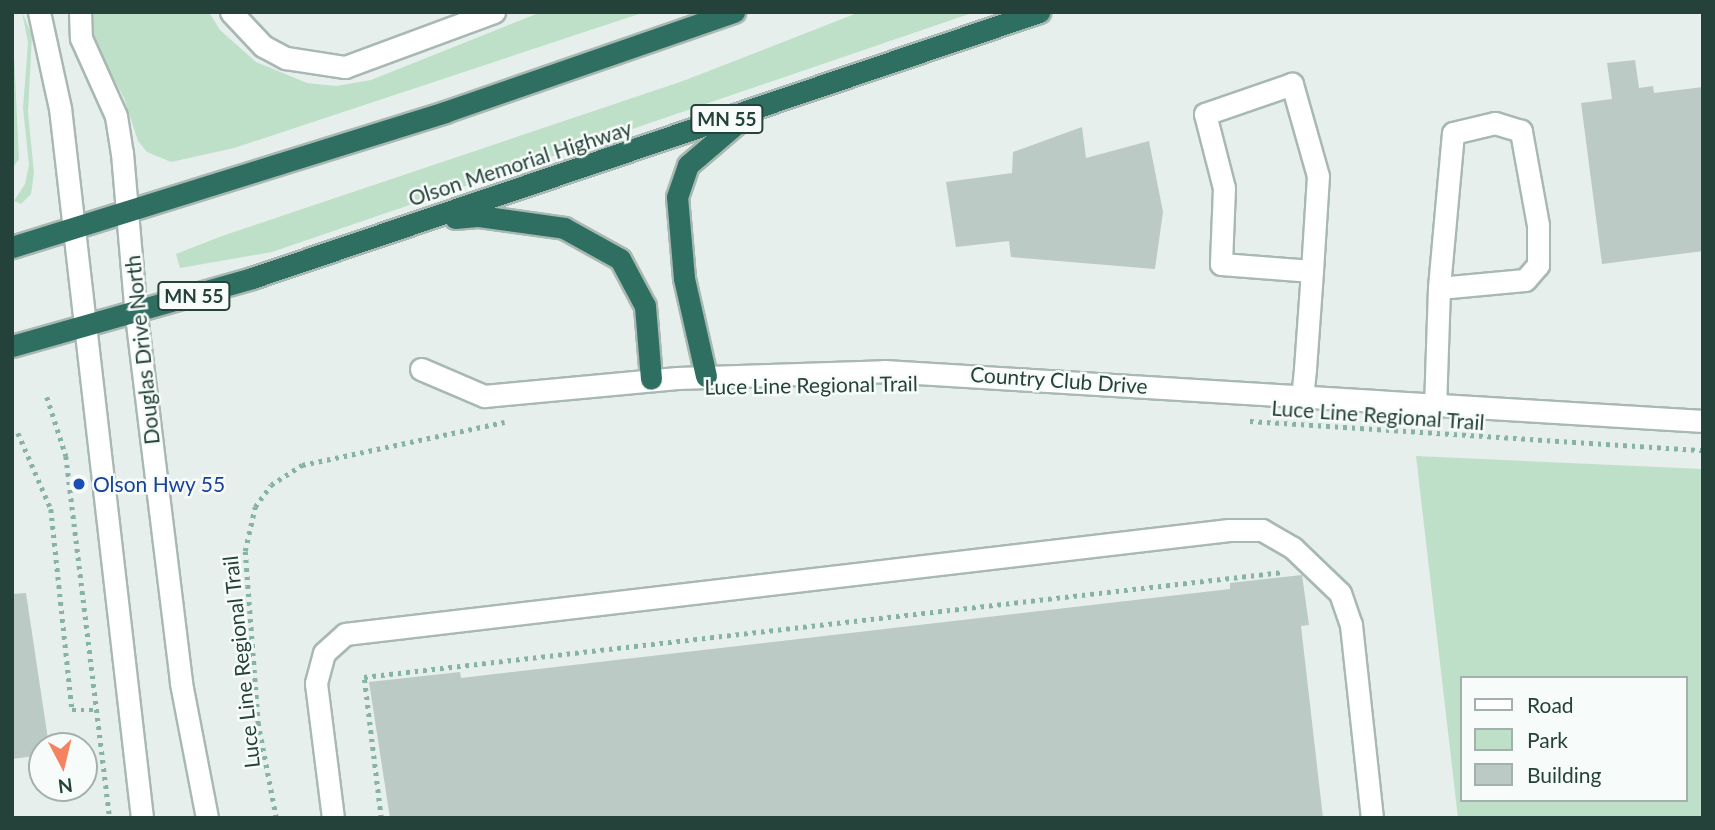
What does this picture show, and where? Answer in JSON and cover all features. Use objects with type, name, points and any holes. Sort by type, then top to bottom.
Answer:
[{"type":"highway","points":[[12,247],[128,214],[734,12]]},
{"type":"highway","name":"Olson Memorial Highway","points":[[12,346],[136,315],[769,105],[1039,12]]},
{"type":"highway","points":[[706,376],[684,278],[677,197],[688,165],[701,152],[769,105]]},
{"type":"highway","points":[[415,223],[479,216],[564,228],[594,240],[620,259],[636,282],[650,330],[651,379]]},
{"type":"street","points":[[40,12],[60,108],[142,818]]},
{"type":"street","name":"Douglas Drive North","points":[[80,12],[81,38],[116,116],[128,214],[136,315],[181,682],[207,818]]},
{"type":"street","points":[[231,12],[262,46],[286,58],[345,66],[493,12]]},
{"type":"street","points":[[1302,398],[1312,271],[1318,176],[1292,84],[1205,114],[1224,188],[1221,264],[1312,271]]},
{"type":"street","points":[[1435,408],[1439,288],[1453,133],[1495,123],[1521,131],[1538,225],[1538,265],[1525,280],[1439,288]]},
{"type":"street","name":"Country Club Drive","points":[[421,369],[484,397],[651,379],[706,376],[982,374],[1435,408],[1703,421]]},
{"type":"street","points":[[332,818],[316,683],[324,653],[345,634],[1229,530],[1262,530],[1317,568],[1340,593],[1352,625],[1372,818]]},
{"type":"path","points":[[47,397],[66,456],[93,710],[110,818]]},
{"type":"path","name":"Luce Line Regional Trail","points":[[1234,420],[1703,450]]},
{"type":"path","name":"Luce Line Regional Trail","points":[[276,818],[258,724],[245,551],[256,508],[271,485],[302,465],[510,421]]},
{"type":"path","points":[[18,433],[51,509],[72,710],[93,710]]},
{"type":"path","points":[[381,818],[364,677],[1317,568]]},
{"type":"green space","points":[[22,12],[32,35],[28,112],[34,173],[31,194],[21,204],[14,201],[25,184],[29,165],[23,108],[28,43]]},
{"type":"green space","points":[[92,12],[209,12],[220,30],[256,62],[307,83],[336,86],[371,80],[541,12],[645,12],[234,148],[171,162],[147,152],[138,141],[124,98],[93,39]]},
{"type":"green space","points":[[860,12],[975,12],[272,252],[180,268],[176,254],[222,236],[683,81]]},
{"type":"green space","points":[[12,13],[19,159],[12,169],[13,52]]},
{"type":"green space","points":[[1416,456],[1703,469],[1703,818],[1458,818]]},
{"type":"building","points":[[1635,60],[1639,88],[1653,86],[1654,93],[1703,87],[1703,251],[1602,264],[1581,103],[1612,99],[1607,63]]},
{"type":"building","points":[[1082,127],[1086,158],[1149,141],[1163,212],[1155,269],[1011,257],[1009,241],[956,247],[946,182],[1012,173],[1013,152]]},
{"type":"building","points":[[1302,575],[1309,625],[1301,626],[1323,818],[390,818],[369,682],[460,672],[461,678],[1230,589],[1230,583]]},
{"type":"building","points":[[26,593],[47,732],[28,732],[28,757],[12,759],[12,594]]},
{"type":"place","name":"Olson Hwy 55","points":[[79,484]]}]
